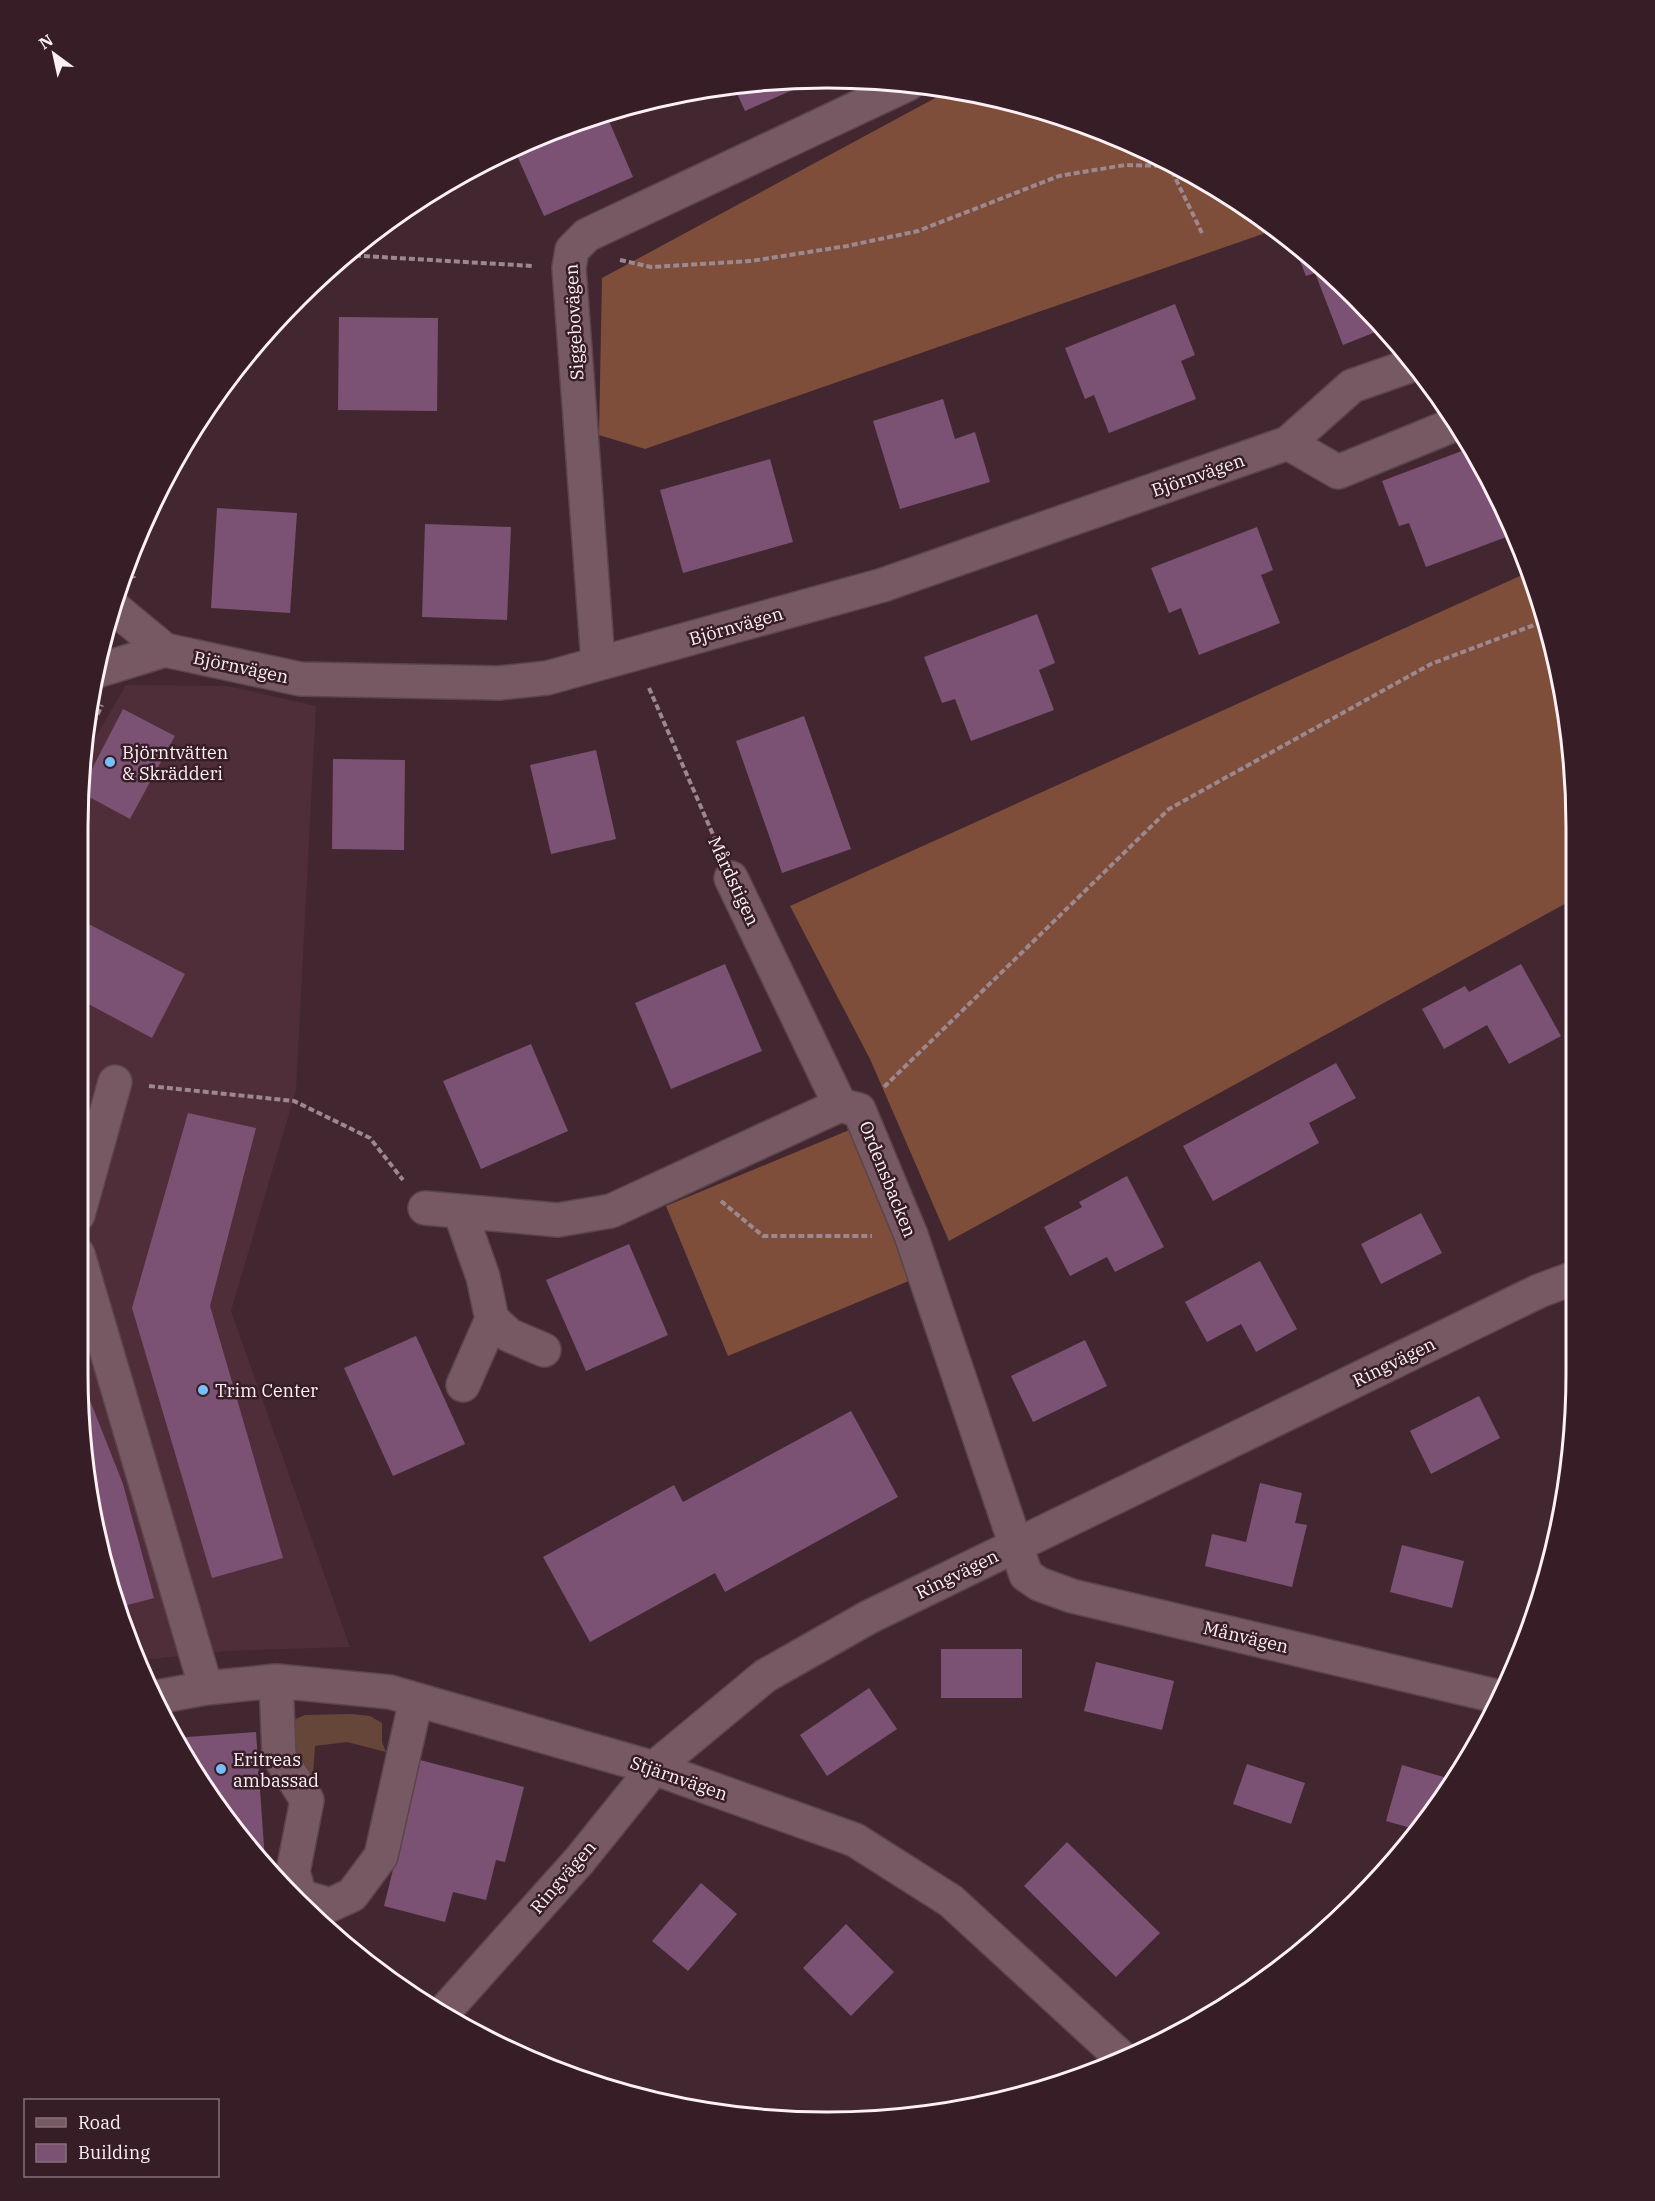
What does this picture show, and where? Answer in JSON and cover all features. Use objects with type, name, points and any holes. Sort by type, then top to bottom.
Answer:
[{"type":"street","name":"Siggebovägen","points":[[598,662],[568,268],[572,250],[587,235],[892,92]]},
{"type":"street","name":"Björnvägen","points":[[106,668],[165,651],[300,679],[499,683],[547,678],[598,662],[883,585],[1288,443],[1352,386],[1405,367]]},
{"type":"street","points":[[1288,443],[1338,472],[1448,426]]},
{"type":"street","name":"Björnvägen","points":[[121,614],[165,651]]},
{"type":"street","name":"Mårdstigen","points":[[731,878],[850,1108]]},
{"type":"street","points":[[88,1179],[115,1082]]},
{"type":"street","name":"Ordensbacken","points":[[425,1208],[558,1220],[610,1211],[850,1108],[912,1235],[1016,1546]]},
{"type":"street","points":[[460,1212],[483,1277],[492,1319],[508,1335],[544,1350]]},
{"type":"street","name":"Ringvägen","points":[[448,2007],[579,1861],[654,1767],[765,1676],[869,1617],[1539,1291],[1566,1281]]},
{"type":"street","points":[[88,1288],[206,1688]]},
{"type":"street","points":[[463,1385],[492,1319]]},
{"type":"street","name":"Månvägen","points":[[1016,1546],[1026,1575],[1039,1584],[1072,1596],[1492,1695]]},
{"type":"street","points":[[276,1681],[279,1756],[307,1800],[293,1872],[298,1888]]},
{"type":"street","name":"Stjärnvägen","points":[[163,1696],[206,1688],[276,1681],[390,1692],[654,1767],[855,1840],[951,1901],[1116,2053]]},
{"type":"street","points":[[307,1898],[330,1905],[352,1895],[381,1856],[416,1700]]},
{"type":"path","points":[[360,256],[568,268],[609,258],[651,267],[751,261],[847,246],[918,231],[1059,176],[1115,166],[1155,165]]},
{"type":"path","points":[[1174,176],[1202,233]]},
{"type":"path","points":[[850,1108],[1168,808],[1431,664],[1537,624]]},
{"type":"path","name":"Mårdstigen","points":[[634,654],[731,878]]},
{"type":"path","points":[[115,1082],[294,1101],[370,1138],[425,1208]]},
{"type":"path","points":[[690,1176],[763,1236],[912,1235]]},
{"type":"shaded area","points":[[937,97],[1019,114],[1110,145],[1197,188],[1266,233],[645,449],[599,435],[602,278]]},
{"type":"shaded area","points":[[1521,575],[1541,636],[1560,731],[1565,779],[1566,903],[949,1241],[870,1059],[790,906]]},
{"type":"shaded area","points":[[126,685],[228,686],[316,706],[296,1090],[231,1311],[350,1647],[227,1651],[147,1660],[114,1565],[95,1470],[88,1374],[88,828],[94,740]]},
{"type":"shaded area","points":[[854,1128],[916,1278],[728,1356],[666,1206]]},
{"type":"shaded area","points":[[305,1715],[370,1716],[382,1723],[382,1742],[386,1752],[347,1742],[315,1746],[313,1774],[310,1778],[294,1756],[291,1721]]},
{"type":"building","points":[[794,89],[745,111],[737,94]]},
{"type":"building","points":[[609,122],[633,177],[544,216],[518,157]]},
{"type":"building","points":[[1299,259],[1315,272],[1350,305],[1375,332],[1343,345],[1315,273],[1306,276]]},
{"type":"building","points":[[1175,304],[1195,355],[1181,361],[1196,399],[1109,433],[1094,395],[1085,399],[1065,348]]},
{"type":"building","points":[[339,317],[438,318],[437,411],[338,410]]},
{"type":"building","points":[[943,399],[955,439],[975,432],[990,482],[900,509],[873,421]]},
{"type":"building","points":[[1463,451],[1506,537],[1426,567],[1409,523],[1399,526],[1382,481]]},
{"type":"building","points":[[770,459],[793,542],[683,573],[660,490]]},
{"type":"building","points":[[217,508],[297,513],[290,613],[211,608]]},
{"type":"building","points":[[425,524],[511,527],[507,620],[422,617]]},
{"type":"building","points":[[1257,527],[1273,570],[1261,575],[1280,623],[1199,655],[1181,608],[1169,613],[1151,568]]},
{"type":"building","points":[[1037,614],[1055,663],[1039,670],[1054,710],[971,741],[955,699],[942,703],[924,657]]},
{"type":"building","points":[[123,709],[175,736],[130,819],[89,797],[91,771]]},
{"type":"building","points":[[804,716],[851,849],[782,873],[736,741]]},
{"type":"building","points":[[596,750],[616,839],[551,854],[530,765]]},
{"type":"building","points":[[333,759],[405,760],[404,850],[332,849]]},
{"type":"building","points":[[88,924],[185,974],[152,1038],[88,1004]]},
{"type":"building","points":[[725,964],[762,1051],[671,1089],[635,1003]]},
{"type":"building","points":[[1521,964],[1561,1036],[1509,1064],[1487,1025],[1444,1049],[1422,1009],[1465,986],[1469,992]]},
{"type":"building","points":[[531,1044],[568,1131],[481,1169],[443,1081]]},
{"type":"building","points":[[1336,1063],[1356,1098],[1309,1123],[1319,1143],[1213,1201],[1183,1146]]},
{"type":"building","points":[[188,1113],[256,1128],[210,1306],[283,1558],[212,1578],[132,1308]]},
{"type":"building","points":[[1127,1176],[1164,1247],[1115,1272],[1107,1257],[1070,1276],[1044,1227],[1082,1207],[1079,1202]]},
{"type":"building","points":[[1421,1213],[1442,1253],[1381,1284],[1361,1244]]},
{"type":"building","points":[[629,1244],[668,1335],[586,1371],[546,1280]]},
{"type":"building","points":[[1260,1261],[1297,1329],[1256,1352],[1241,1324],[1207,1342],[1185,1302]]},
{"type":"building","points":[[416,1336],[465,1444],[393,1476],[344,1368]]},
{"type":"building","points":[[1085,1340],[1107,1386],[1033,1422],[1011,1376]]},
{"type":"building","points":[[1479,1396],[1500,1438],[1431,1474],[1410,1431]]},
{"type":"building","points":[[89,1398],[123,1484],[154,1598],[126,1605],[103,1518],[95,1470]]},
{"type":"building","points":[[851,1411],[898,1497],[725,1592],[715,1573],[590,1642],[543,1557],[674,1485],[683,1502]]},
{"type":"building","points":[[1260,1483],[1302,1493],[1295,1523],[1307,1525],[1292,1587],[1205,1566],[1212,1534],[1246,1542]]},
{"type":"building","points":[[1402,1545],[1464,1561],[1452,1608],[1390,1592]]},
{"type":"building","points":[[941,1649],[1022,1649],[1022,1698],[941,1698]]},
{"type":"building","points":[[1096,1662],[1174,1681],[1162,1730],[1084,1711]]},
{"type":"building","points":[[869,1688],[897,1729],[827,1776],[800,1735]]},
{"type":"building","points":[[256,1732],[264,1852],[213,1784],[185,1737]]},
{"type":"building","points":[[420,1760],[524,1787],[505,1862],[496,1860],[486,1900],[453,1892],[445,1922],[384,1906]]},
{"type":"building","points":[[1247,1764],[1305,1783],[1291,1824],[1233,1804]]},
{"type":"building","points":[[1402,1765],[1446,1778],[1410,1828],[1386,1821]]},
{"type":"building","points":[[1067,1842],[1160,1933],[1116,1977],[1024,1886]]},
{"type":"building","points":[[701,1883],[737,1914],[688,1971],[652,1941]]},
{"type":"building","points":[[846,1924],[894,1972],[851,2016],[803,1968]]},
{"type":"place","name":"Björntvätten & Skrädderi","points":[[110,762]]},
{"type":"place","name":"Trim Center","points":[[203,1390]]},
{"type":"place","name":"Eritreas ambassad","points":[[221,1769]]}]
